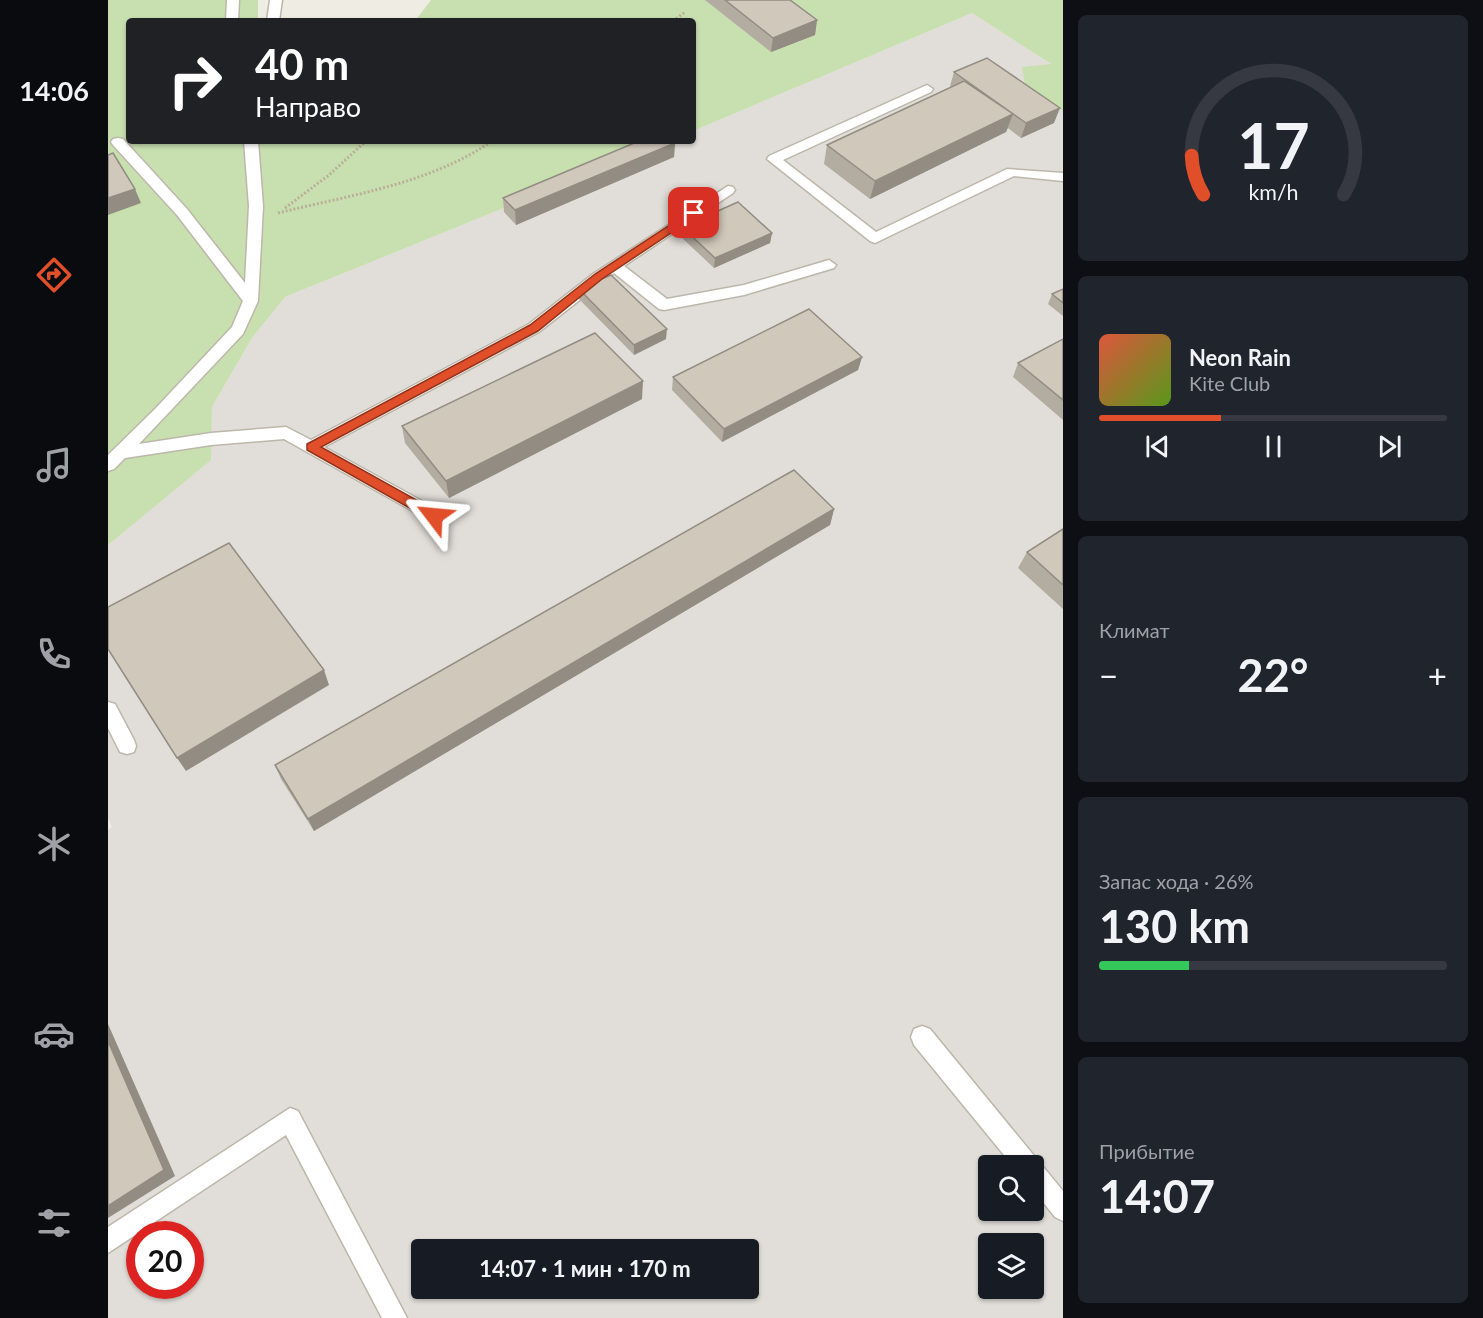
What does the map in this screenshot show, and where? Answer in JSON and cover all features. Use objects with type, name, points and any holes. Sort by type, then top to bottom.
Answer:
[{"type":"lane","points":[[232,18],[233,0]]},
{"type":"lane","points":[[273,18],[276,0]]},
{"type":"lane","points":[[927,89],[774,159],[875,238],[1012,172],[1063,177]]},
{"type":"lane","points":[[118,142],[182,212],[251,301]]},
{"type":"lane","points":[[108,465],[238,330],[251,301],[256,206],[251,144]]},
{"type":"lane","points":[[311,447],[534,328],[614,266],[728,190]]},
{"type":"lane","points":[[614,266],[664,305],[744,291],[829,265]]},
{"type":"lane","points":[[121,453],[211,439],[286,433],[434,516]]},
{"type":"lane","points":[[108,710],[127,746]]},
{"type":"lane","points":[[922,1037],[1019,1155]]},
{"type":"lane","points":[[108,1241],[290,1119],[395,1318]]},
{"type":"lane","points":[[1044,1185],[1063,1209]]},
{"type":"path","points":[[677,18],[685,12]]},
{"type":"path","points":[[255,225],[282,210],[329,175],[363,144]]},
{"type":"path","points":[[282,210],[410,180],[470,156],[488,144]]},
{"type":"shaded area","points":[[972,13],[1063,72],[1063,1318],[108,1318],[108,830],[112,827],[108,818],[108,545],[210,460],[212,407],[252,338],[285,297],[662,144],[696,144],[696,130]]},
{"type":"green space","points":[[108,0],[258,0],[258,18],[126,18],[126,144],[662,144],[285,297],[252,338],[212,407],[211,460],[108,545]]},
{"type":"green space","points":[[431,0],[1063,0],[1063,111],[1025,85],[1022,67],[1051,64],[972,13],[696,130],[696,18],[417,18]]},
{"type":"building","points":[[725,0],[790,0],[817,20],[773,38]]},
{"type":"building","points":[[987,58],[1060,108],[1026,123],[954,72]]},
{"type":"building","points":[[964,81],[1013,114],[875,181],[827,145]]},
{"type":"building","points":[[632,144],[673,144],[515,210],[503,198]]},
{"type":"building","points":[[113,153],[135,189],[108,198],[108,155]]},
{"type":"building","points":[[738,202],[772,233],[715,258],[682,227]]},
{"type":"building","points":[[611,275],[667,329],[634,345],[579,289]]},
{"type":"building","points":[[1063,289],[1063,303],[1052,294]]},
{"type":"building","points":[[809,309],[862,357],[724,429],[673,377]]},
{"type":"building","points":[[595,333],[643,381],[446,481],[402,426]]},
{"type":"building","points":[[1063,339],[1063,400],[1018,363]]},
{"type":"building","points":[[794,470],[834,509],[308,819],[275,765]]},
{"type":"building","points":[[1063,529],[1063,585],[1027,552]]},
{"type":"building","points":[[229,543],[324,670],[177,758],[108,649],[108,607]]},
{"type":"building","points":[[108,1041],[164,1170],[108,1206]]},
{"type":"route","points":[[434,516],[311,447],[534,328],[598,277],[694,213]]}]
